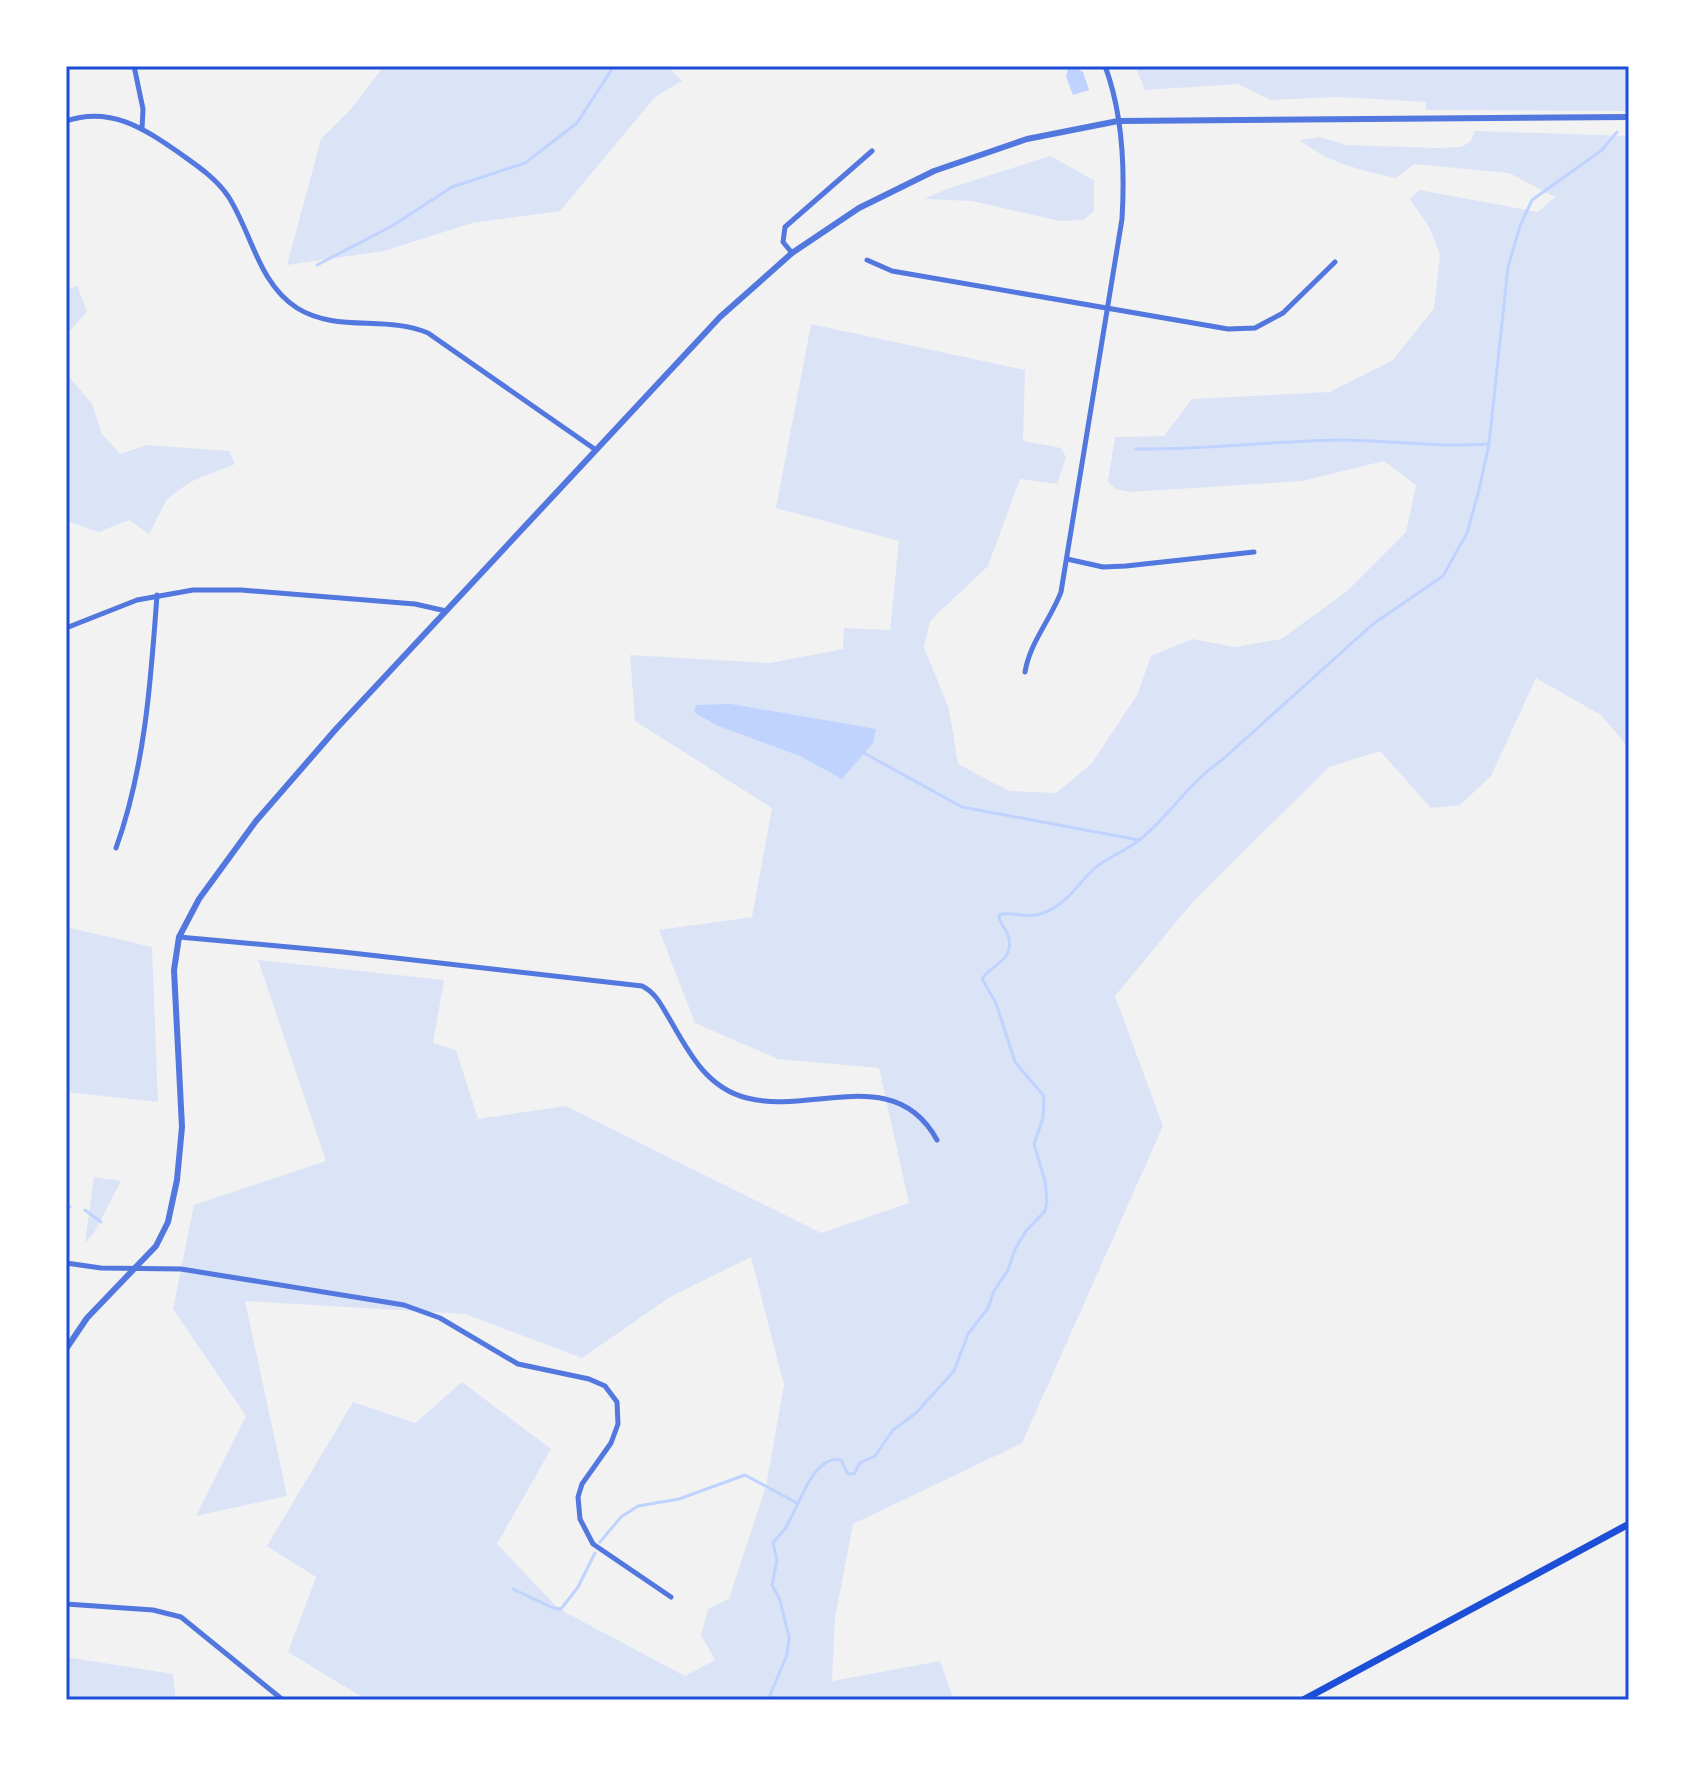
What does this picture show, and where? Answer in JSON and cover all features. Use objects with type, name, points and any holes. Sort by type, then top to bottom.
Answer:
[{"type":"main road","points":[[1303,1700],[1629,1524]]},
{"type":"street","points":[[134,66],[143,109],[142,129]]},
{"type":"street","points":[[1025,672],[1032,646],[1055,609],[1061,592],[1122,219],[1124,182],[1118,121],[1105,66]]},
{"type":"street","points":[[66,121],[93,116],[109,117],[142,129],[201,168],[220,185],[233,205],[267,277],[276,290],[297,308],[326,320],[404,326],[428,333],[596,450]]},
{"type":"street","points":[[66,1349],[87,1318],[163,1235],[177,1180],[182,1101],[173,984],[179,937],[199,899],[256,821],[446,611],[730,306],[792,253],[859,208],[934,171],[1027,139],[1118,121],[1629,117]]},
{"type":"street","points":[[792,253],[783,242],[785,227],[872,151]]},
{"type":"street","points":[[867,260],[892,271],[1228,329],[1255,328],[1283,313],[1335,262]]},
{"type":"street","points":[[1067,559],[1103,567],[1254,552]]},
{"type":"street","points":[[66,628],[98,613],[157,595],[193,590],[241,590],[415,604],[446,611]]},
{"type":"street","points":[[116,848],[139,765],[157,595]]},
{"type":"street","points":[[179,937],[374,955],[642,986],[657,997],[702,1071],[729,1092],[758,1100],[787,1102],[865,1095],[884,1098],[902,1105],[922,1119],[937,1140]]},
{"type":"street","points":[[66,1263],[181,1269],[404,1305],[440,1318],[518,1364],[589,1379],[605,1386],[617,1402],[618,1424],[611,1443],[582,1484],[578,1497],[580,1519],[593,1544],[671,1597]]},
{"type":"street","points":[[66,1604],[153,1610],[181,1617],[283,1700]]},
{"type":"shaded area","points":[[384,66],[651,66],[656,69],[668,66],[682,81],[655,97],[560,211],[472,223],[384,251],[287,265],[321,139],[351,109]]},
{"type":"shaded area","points":[[1135,66],[1629,66],[1629,96],[1625,101],[1626,111],[1426,110],[1426,102],[1338,97],[1271,100],[1238,84],[1145,90]]},
{"type":"shaded area","points":[[1475,131],[1629,136],[1629,748],[1601,715],[1536,678],[1491,776],[1460,805],[1431,808],[1380,751],[1329,767],[1191,904],[1115,996],[1163,1126],[1022,1443],[853,1524],[835,1618],[832,1681],[940,1661],[954,1700],[367,1700],[288,1652],[316,1577],[267,1546],[353,1402],[415,1423],[462,1382],[551,1449],[497,1544],[559,1609],[685,1676],[715,1660],[701,1635],[708,1609],[729,1599],[766,1486],[784,1385],[751,1257],[670,1297],[582,1358],[465,1314],[245,1301],[287,1496],[196,1516],[246,1416],[173,1309],[194,1205],[326,1161],[258,960],[444,980],[433,1043],[456,1050],[478,1119],[566,1106],[821,1233],[909,1203],[879,1068],[778,1059],[695,1023],[659,930],[752,917],[772,808],[635,721],[630,655],[770,663],[843,649],[844,628],[890,630],[899,541],[776,508],[811,324],[1025,370],[1023,441],[1061,448],[1066,457],[1057,484],[1020,479],[988,566],[930,621],[924,647],[949,709],[958,764],[1009,791],[1056,793],[1092,763],[1137,695],[1151,656],[1192,639],[1235,647],[1281,639],[1346,592],[1406,532],[1416,485],[1384,461],[1302,481],[1130,492],[1115,489],[1108,481],[1115,437],[1164,436],[1192,399],[1329,392],[1393,360],[1434,308],[1440,254],[1429,227],[1410,199],[1419,190],[1538,212],[1555,197],[1509,173],[1414,164],[1396,178],[1384,176],[1333,160],[1300,140],[1320,137],[1346,145],[1461,147],[1470,142]]},
{"type":"shaded area","points":[[1050,156],[1094,180],[1094,211],[1083,220],[1060,221],[972,201],[924,199],[947,189]]},
{"type":"shaded area","points":[[77,285],[87,312],[66,335],[66,291]]},
{"type":"shaded area","points":[[66,373],[92,404],[102,434],[120,454],[147,445],[229,451],[235,464],[190,482],[167,499],[149,534],[129,520],[99,532],[66,521]]},
{"type":"shaded area","points":[[66,927],[152,947],[158,1102],[66,1092]]},
{"type":"shaded area","points":[[94,1177],[121,1181],[94,1233],[85,1243]]},
{"type":"shaded area","points":[[66,1657],[173,1674],[176,1700],[66,1700]]},
{"type":"water","points":[[1073,66],[1083,72],[1089,90],[1073,95],[1066,77],[1068,68]]},
{"type":"water","points":[[731,704],[876,729],[873,743],[842,779],[800,756],[716,725],[694,712],[696,705]]},
{"type":"waterway","points":[[317,265],[392,226],[452,187],[525,163],[577,123],[614,66]]},
{"type":"waterway","points":[[1628,99],[1629,92]]},
{"type":"waterway","points":[[768,1700],[787,1655],[789,1637],[780,1600],[772,1585],[777,1560],[773,1543],[785,1529],[814,1473],[822,1465],[831,1460],[841,1460],[848,1474],[854,1474],[860,1463],[875,1456],[893,1430],[916,1413],[954,1371],[968,1334],[988,1308],[1015,1249],[1026,1231],[1045,1211],[1045,1181],[1034,1144],[1043,1118],[1044,1096],[1015,1062],[996,1003],[982,979],[1008,953],[1008,936],[999,915],[1038,915],[1061,903],[1096,867],[1149,832],[1199,779],[1373,624],[1443,576],[1467,533],[1479,490],[1489,444],[1508,267],[1520,226],[1532,200],[1602,150],[1617,132]]},
{"type":"waterway","points":[[1136,449],[1339,440],[1487,444]]},
{"type":"waterway","points":[[864,753],[962,807],[1139,840]]},
{"type":"waterway","points":[[66,1206],[70,1207]]},
{"type":"waterway","points":[[85,1210],[101,1222]]},
{"type":"waterway","points":[[600,1542],[621,1517],[638,1506],[679,1499],[745,1475],[797,1503]]},
{"type":"waterway","points":[[513,1589],[561,1609],[578,1587],[595,1553]]}]
